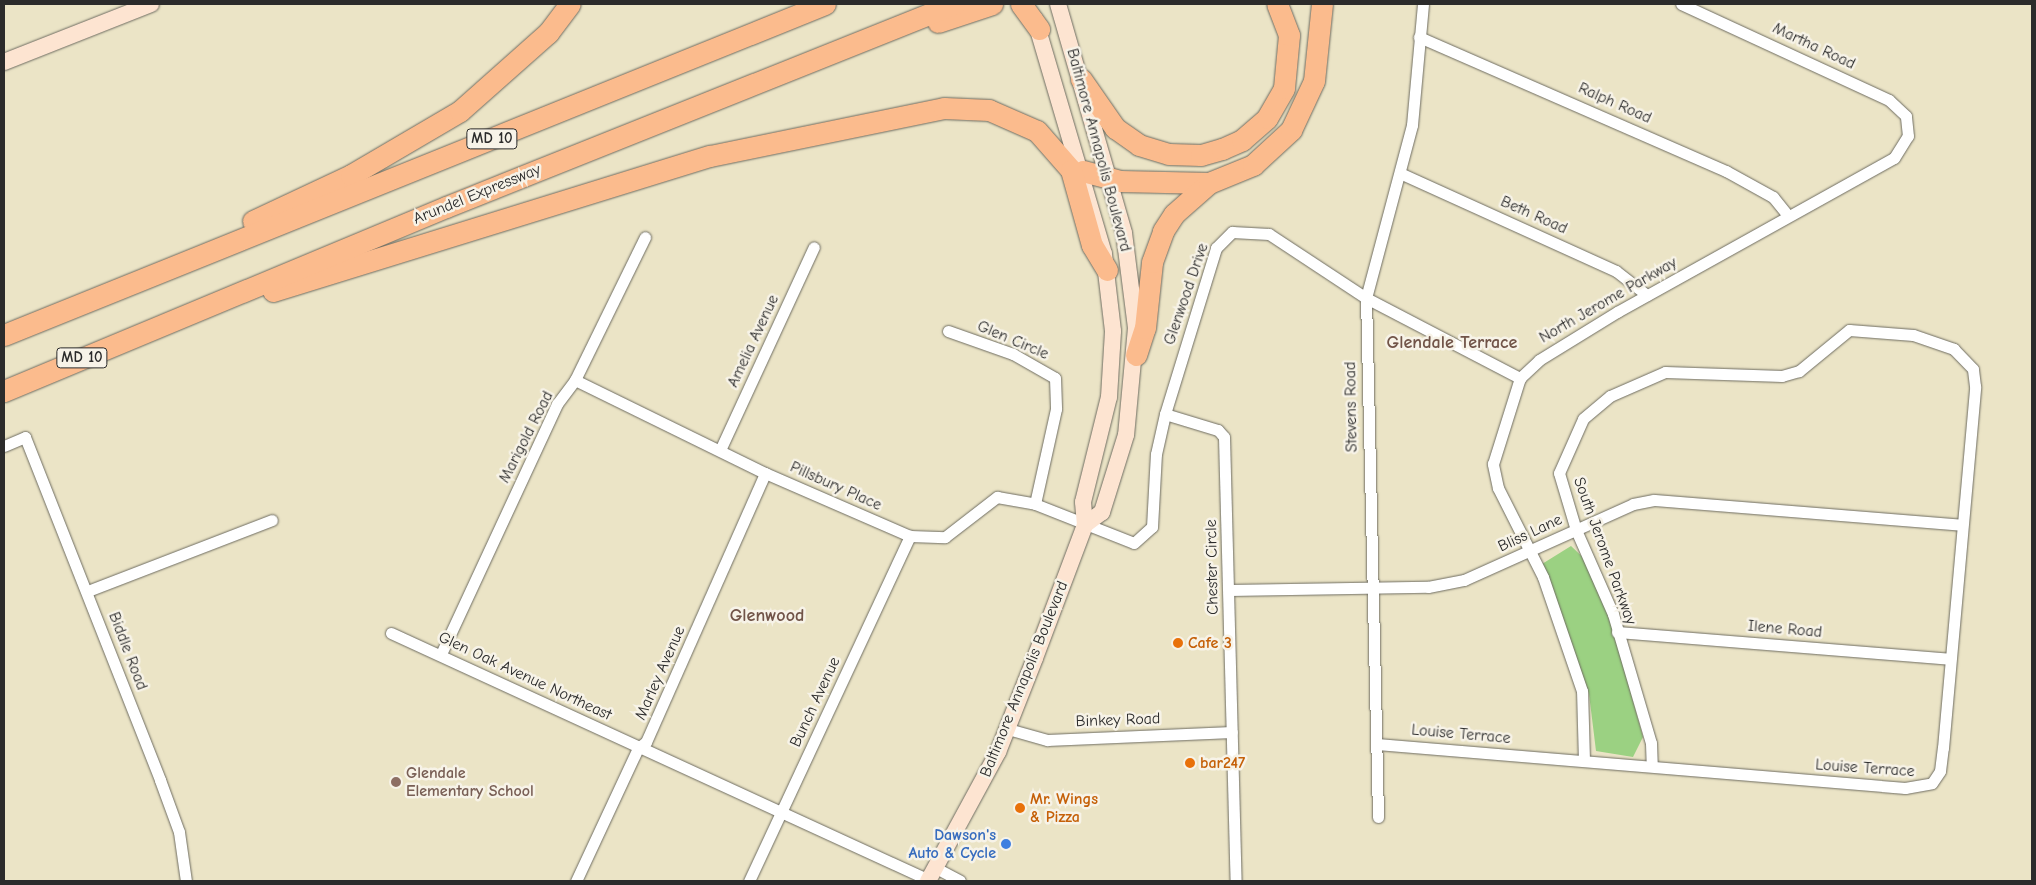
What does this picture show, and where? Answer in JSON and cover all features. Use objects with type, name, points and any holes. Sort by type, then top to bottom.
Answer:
[{"type":"highway","points":[[159,273],[243,225],[410,144],[460,111],[541,39],[570,4]]},
{"type":"highway","name":"MD 10","points":[[4,335],[825,4]]},
{"type":"highway","name":"Arundel Expressway","points":[[4,390],[238,292],[954,4]]},
{"type":"highway","points":[[915,20],[938,22],[992,4]]},
{"type":"highway","points":[[1021,4],[1039,29]]},
{"type":"highway","points":[[1081,79],[1115,128],[1139,145],[1169,154],[1201,154],[1222,149],[1242,140],[1266,118],[1284,88],[1289,36],[1277,4]]},
{"type":"highway","points":[[1136,355],[1145,328],[1156,247],[1174,214],[1209,183],[1253,165],[1291,130],[1314,81],[1322,4]]},
{"type":"highway","points":[[238,292],[267,294],[710,156],[944,108],[990,110],[1037,131],[1071,170],[1092,245],[1107,270]]},
{"type":"highway","points":[[1083,171],[1108,177],[1160,184],[1209,183]]},
{"type":"main road","points":[[4,62],[151,4]]},
{"type":"main road","name":"Baltimore Annapolis Boulevard","points":[[931,877],[1008,729],[1084,525],[1083,502],[1103,436],[1113,356],[1107,270],[1083,171],[1030,4]]},
{"type":"main road","name":"Baltimore Annapolis Boulevard","points":[[1058,4],[1081,79],[1129,260],[1136,355],[1131,406],[1116,468],[1102,512],[1084,525]]},
{"type":"street","name":"Stevens Road","points":[[1378,817],[1366,298],[1402,174],[1412,125],[1423,4]]},
{"type":"street","name":"Martha Road","points":[[1681,4],[1889,100],[1906,116],[1907,140]]},
{"type":"street","points":[[1705,14],[1711,4]]},
{"type":"street","name":"Ralph Road","points":[[1419,37],[1726,171],[1773,197],[1787,214]]},
{"type":"street","name":"North Jerome Parkway","points":[[1584,760],[1582,691],[1530,552],[1498,488],[1493,464],[1520,378],[1539,360],[1647,295],[1787,214],[1894,158],[1907,140]]},
{"type":"street","name":"Beth Road","points":[[1402,174],[1616,271],[1647,295]]},
{"type":"street","name":"Glenwood Drive","points":[[1084,525],[1123,542],[1144,538],[1152,528],[1156,454],[1165,414],[1216,248],[1232,232],[1270,234],[1366,298],[1520,378]]},
{"type":"street","name":"Marigold Road","points":[[441,654],[558,404],[575,380],[645,237]]},
{"type":"street","name":"Amelia Avenue","points":[[721,448],[814,248]]},
{"type":"street","name":"South Jerome Parkway","points":[[1652,766],[1651,743],[1601,578],[1576,530],[1559,474],[1574,432],[1610,396],[1645,380],[1672,371],[1782,376],[1799,371],[1834,338],[1861,329],[1941,343],[1954,349],[1973,369]]},
{"type":"street","name":"Glen Circle","points":[[948,331],[1013,354],[1055,378],[1056,410],[1035,504]]},
{"type":"street","name":"Louise Terrace","points":[[1377,744],[1920,788],[1932,783],[1940,771],[1962,525],[1973,369]]},
{"type":"street","name":"Pillsbury Place","points":[[575,380],[721,448],[766,473],[910,536],[945,538],[997,497],[1035,504],[1084,525]]},
{"type":"street","name":"Chester Circle","points":[[1165,414],[1218,430],[1224,437],[1236,881]]},
{"type":"street","name":"Biddle Road","points":[[4,446],[25,437],[88,591],[179,832],[186,881]]},
{"type":"street","name":"Marley Avenue","points":[[576,881],[638,748],[646,742],[766,473]]},
{"type":"street","name":"Bliss Lane","points":[[1229,590],[1374,586],[1428,587],[1464,580],[1530,552],[1633,504],[1654,500],[1962,525]]},
{"type":"street","points":[[88,591],[272,520]]},
{"type":"street","name":"Bunch Avenue","points":[[749,881],[910,536]]},
{"type":"street","name":"Ilene Road","points":[[1618,632],[1950,659]]},
{"type":"street","name":"Glen Oak Avenue Northeast","points":[[391,633],[441,654],[638,748],[931,877]]},
{"type":"street","name":"Binkey Road","points":[[1008,729],[1047,740],[1232,732]]},
{"type":"street","points":[[931,877],[960,881]]},
{"type":"green space","points":[[1571,546],[1591,565],[1616,639],[1643,737],[1633,757],[1596,751],[1589,694],[1542,564]]},
{"type":"place","name":"Cafe 3","points":[[1178,643]]},
{"type":"place","name":"bar247","points":[[1190,763]]},
{"type":"place","name":"Glendale Elementary School","points":[[396,782]]},
{"type":"place","name":"Mr. Wings & Pizza","points":[[1020,808]]},
{"type":"place","name":"Dawson's Auto & Cycle","points":[[1006,844]]},
{"type":"district","name":"Glendale Terrace","points":[[1452,343]]},
{"type":"district","name":"Glenwood","points":[[767,616]]}]
